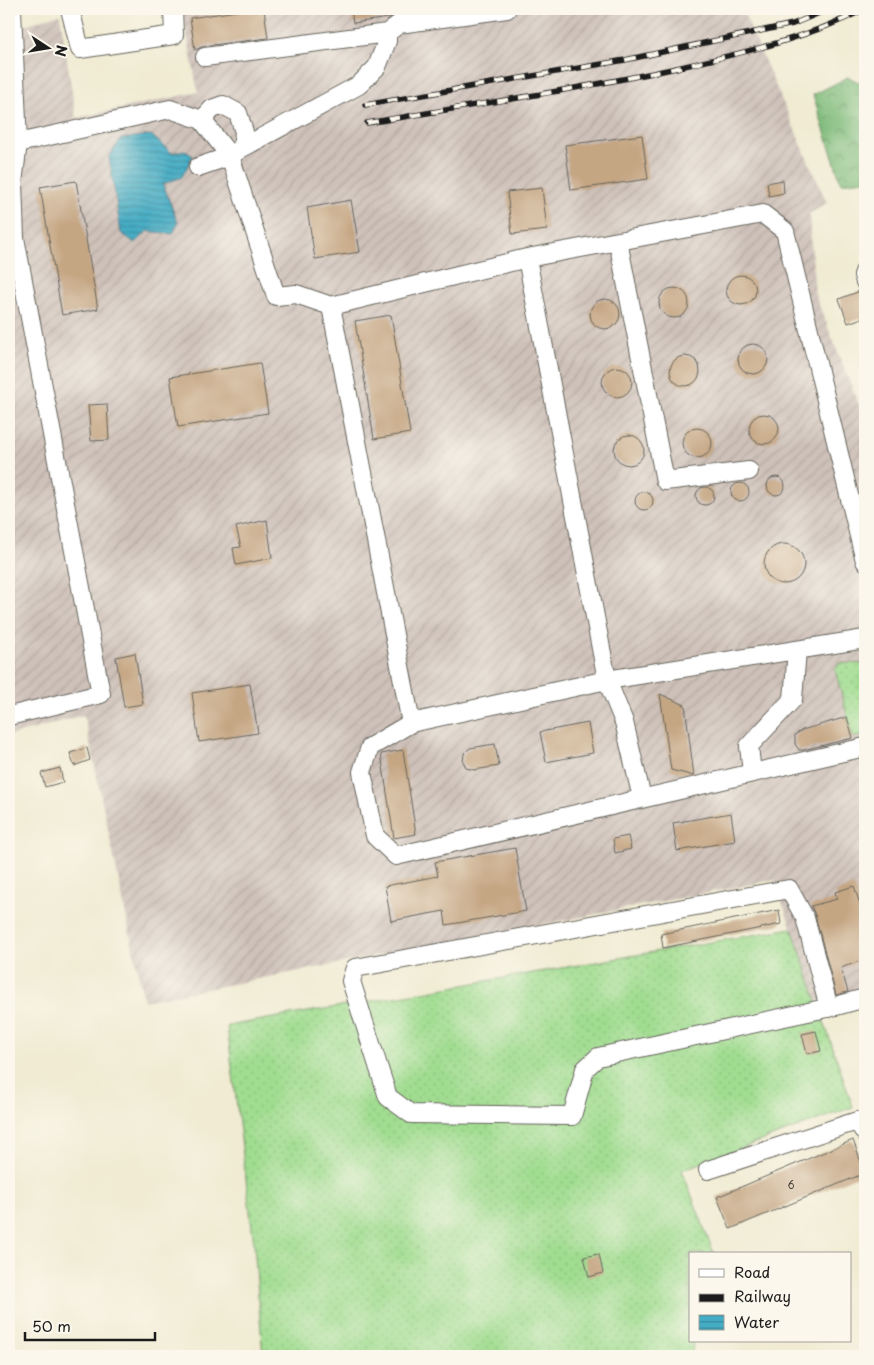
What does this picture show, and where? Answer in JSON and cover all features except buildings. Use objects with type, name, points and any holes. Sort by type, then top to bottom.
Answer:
[{"type":"lane","points":[[70,9],[80,49],[174,35],[173,9]]},
{"type":"lane","points":[[205,57],[387,33],[399,24],[507,9]]},
{"type":"lane","points":[[9,716],[101,694],[15,238],[11,183],[18,143],[13,10]]},
{"type":"lane","points":[[198,167],[236,152],[359,85],[377,67],[388,41],[387,33]]},
{"type":"lane","points":[[202,120],[212,110],[224,106],[238,113],[244,132],[236,152]]},
{"type":"lane","points":[[18,143],[170,108],[202,120],[236,152],[276,296],[296,294],[331,306],[527,258],[763,214],[786,231],[865,561]]},
{"type":"lane","points":[[618,241],[665,481],[749,471]]},
{"type":"lane","points":[[527,258],[607,680],[624,722],[642,798]]},
{"type":"lane","points":[[865,270],[863,276],[865,282]]},
{"type":"lane","points":[[331,306],[411,723]]},
{"type":"lane","points":[[865,639],[607,680],[411,723],[370,747],[362,772],[375,836],[396,856],[865,747]]},
{"type":"lane","points":[[752,773],[749,746],[793,699],[798,650]]},
{"type":"lane","points":[[830,1008],[805,918],[789,889],[355,968],[351,981],[388,1097],[412,1114],[572,1116],[585,1069],[598,1057],[830,1008],[865,998]]},
{"type":"lane","points":[[708,1170],[857,1120],[865,1133]]},
{"type":"shaded area","points":[[182,9],[742,9],[827,203],[809,214],[815,295],[865,420],[865,867],[861,868],[865,880],[865,989],[818,1001],[774,880],[144,1001],[84,715],[9,736],[9,30],[60,14],[76,118],[198,92]]},
{"type":"green space","points":[[761,9],[811,9],[802,13],[763,14]]},
{"type":"green space","points":[[848,77],[865,85],[865,180],[841,183],[813,95]]},
{"type":"green space","points":[[840,663],[865,664],[865,735],[853,738],[835,669]]},
{"type":"green space","points":[[792,928],[853,1107],[682,1170],[713,1252],[689,1252],[689,1342],[693,1342],[692,1356],[263,1356],[254,1244],[227,1026]]},
{"type":"water","points":[[151,135],[172,153],[184,150],[193,156],[182,177],[163,184],[178,223],[173,234],[148,231],[135,243],[121,233],[109,157],[121,139]]},
{"type":"railway","points":[[365,105],[625,60],[793,24],[829,9]]},
{"type":"railway","points":[[367,123],[564,90],[681,67],[798,37],[865,9]]}]
